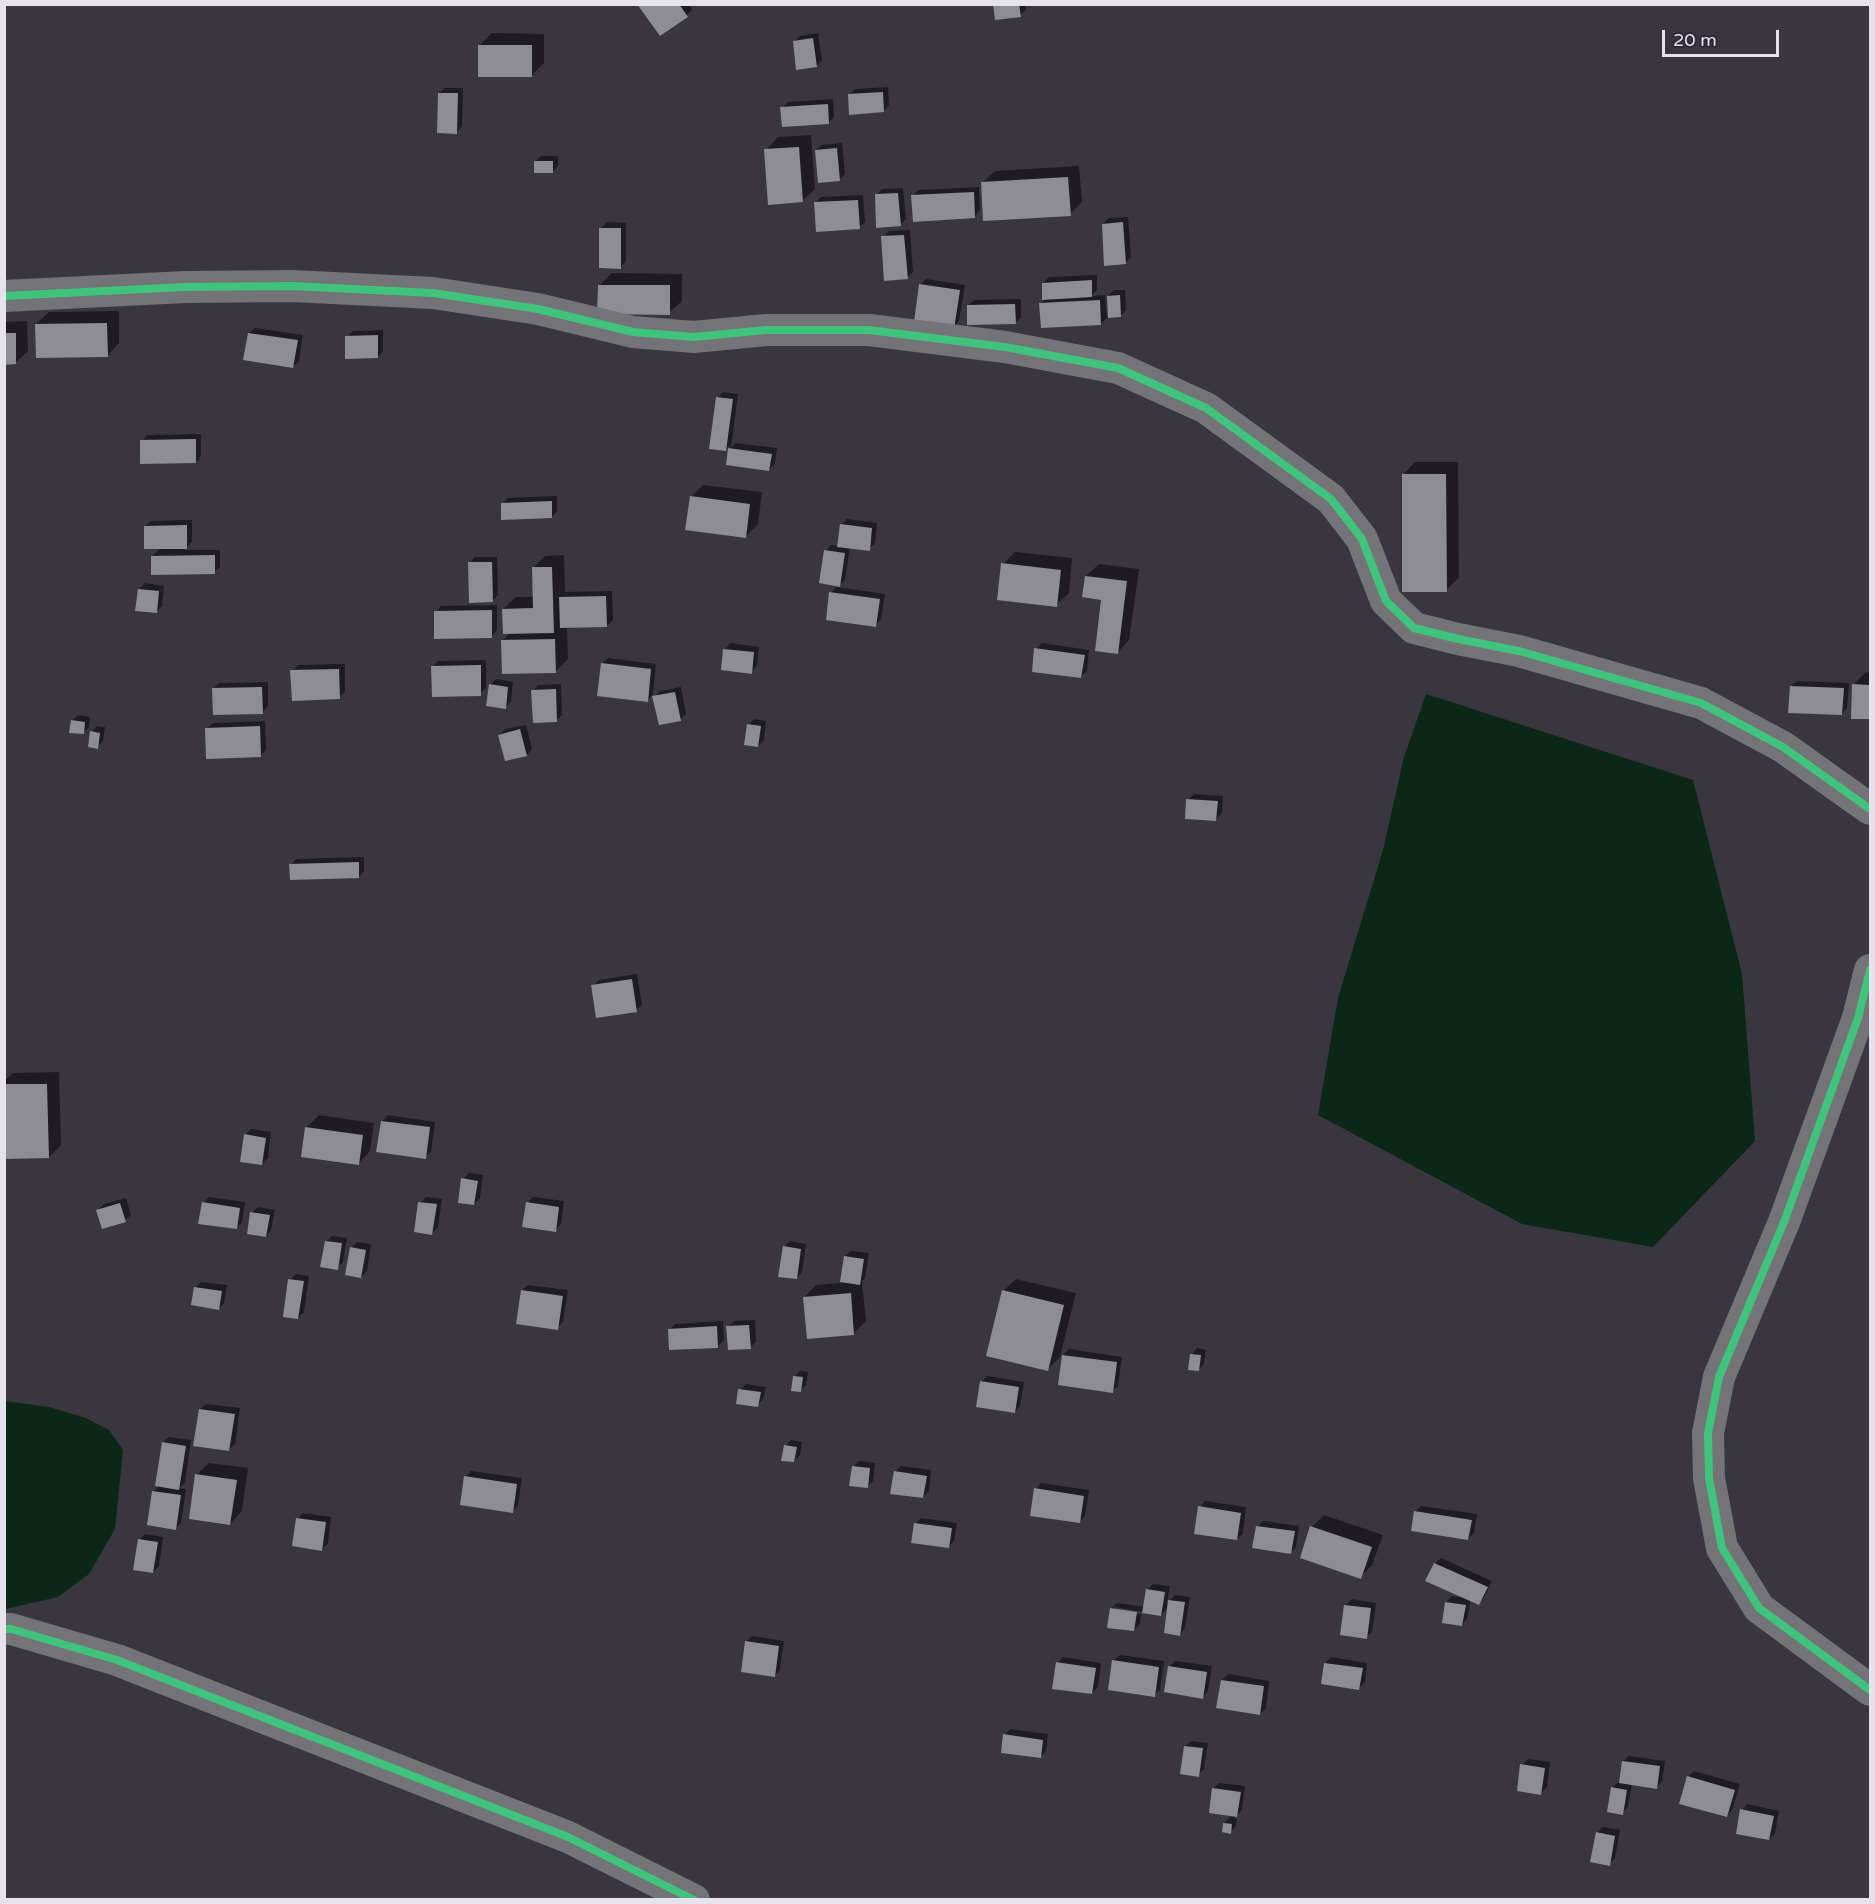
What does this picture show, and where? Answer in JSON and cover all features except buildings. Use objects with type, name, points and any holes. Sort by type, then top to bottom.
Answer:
[{"type":"street","points":[[4,296],[197,286],[292,286],[433,292],[538,309],[633,332],[694,337],[766,330],[869,330],[1005,348],[1118,368],[1206,408],[1331,499],[1362,539],[1386,601],[1414,628],[1519,651],[1701,703],[1783,747],[1870,808]]},
{"type":"street","points":[[1870,970],[1858,1018],[1784,1221],[1719,1377],[1708,1433],[1709,1478],[1722,1548],[1759,1608],[1870,1690]]},
{"type":"street","points":[[4,1629],[11,1629],[128,1664],[568,1837],[694,1899]]},
{"type":"shaded area","points":[[1426,694],[1693,780],[1742,974],[1755,1141],[1653,1247],[1522,1224],[1318,1115],[1338,998],[1383,850],[1404,757]]},
{"type":"shaded area","points":[[5,1401],[49,1407],[86,1418],[109,1430],[123,1450],[115,1529],[89,1574],[58,1597],[5,1609]]},
{"type":"cycle path","points":[[4,296],[185,287],[292,286],[433,293],[538,309],[633,332],[694,337],[766,330],[869,330],[1005,347],[1118,368],[1206,408],[1331,499],[1362,539],[1386,601],[1414,628],[1519,651],[1701,703],[1783,747],[1870,809]]},
{"type":"cycle path","points":[[1870,970],[1858,1018],[1784,1222],[1719,1377],[1708,1433],[1709,1478],[1722,1548],[1759,1608],[1870,1690]]},
{"type":"cycle path","points":[[4,1629],[11,1629],[117,1660],[568,1837],[694,1900]]}]
